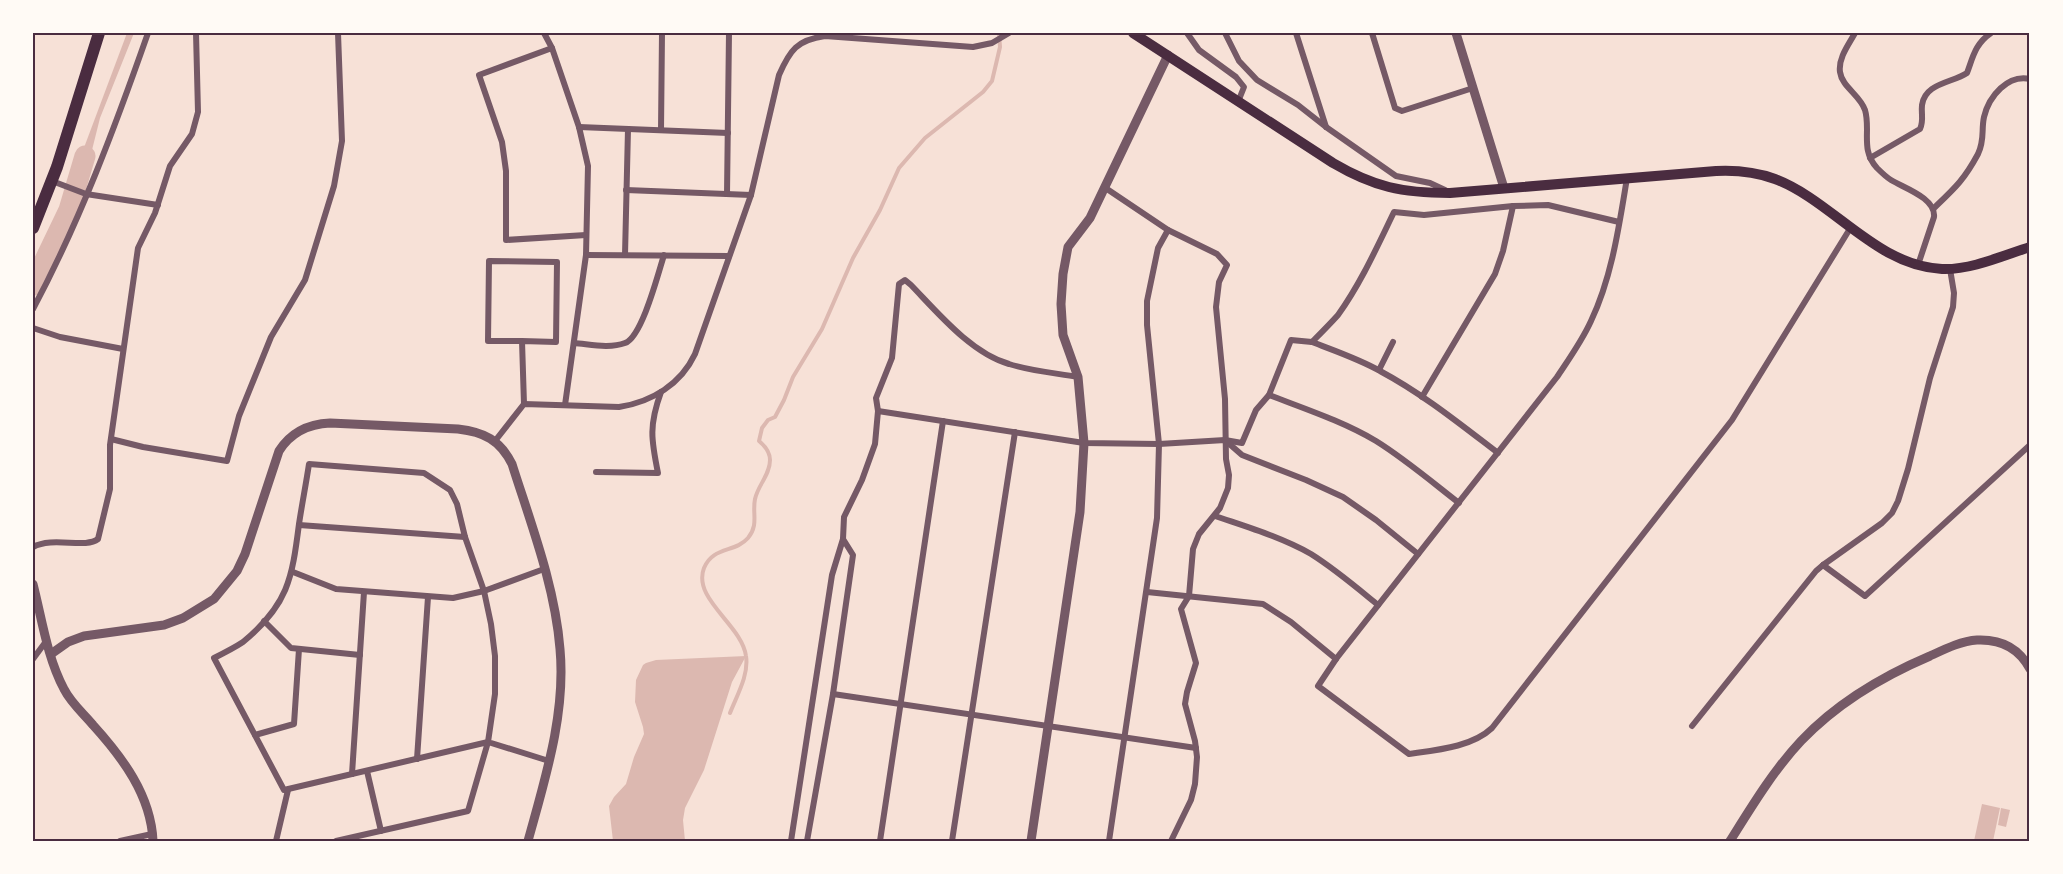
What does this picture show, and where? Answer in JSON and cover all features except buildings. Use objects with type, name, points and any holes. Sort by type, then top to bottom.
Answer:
[{"type":"main road","points":[[33,228],[52,181],[99,33]]},
{"type":"main road","points":[[1133,33],[1237,103],[1333,163],[1366,181],[1402,190],[1450,193],[1728,171],[1767,176],[1796,189],[1891,254],[1918,265],[1950,269],[1970,266],[2030,247]]},
{"type":"street","points":[[33,309],[70,233],[122,107],[148,33]]},
{"type":"street","points":[[33,547],[46,542],[92,543],[98,539],[110,489],[111,439],[138,248],[158,205],[170,166],[188,141],[196,124],[199,104],[196,33]]},
{"type":"street","points":[[111,439],[143,447],[227,461],[239,416],[271,337],[305,280],[334,186],[342,141],[338,33]]},
{"type":"street","points":[[544,33],[552,48],[579,127],[588,166],[586,255],[565,405]]},
{"type":"street","points":[[661,130],[662,33]]},
{"type":"street","points":[[727,194],[729,33]]},
{"type":"street","points":[[524,404],[619,407],[640,402],[661,392],[680,377],[690,363],[751,195],[779,75],[785,61],[797,46],[805,40],[830,34],[962,48],[982,46],[1009,33]]},
{"type":"street","points":[[1187,33],[1203,54],[1240,80],[1244,87],[1237,103]]},
{"type":"street","points":[[1225,33],[1239,61],[1257,80],[1298,105],[1396,176],[1430,183],[1450,193]]},
{"type":"street","points":[[1296,33],[1326,127]]},
{"type":"street","points":[[1372,33],[1395,108],[1402,111],[1473,88]]},
{"type":"street","points":[[1456,33],[1504,188]]},
{"type":"street","points":[[1855,33],[1840,60],[1840,72],[1842,79],[1864,108],[1867,122],[1866,145],[1870,158],[1887,177],[1910,188],[1934,208]]},
{"type":"street","points":[[1870,158],[1920,129],[1923,123],[1922,103],[1928,92],[1938,85],[1967,73],[1976,48],[1991,33]]},
{"type":"street","points":[[552,48],[479,75],[502,142],[506,171],[506,240],[586,235]]},
{"type":"street","points":[[1031,841],[1080,512],[1084,444],[1078,377],[1063,335],[1061,304],[1063,274],[1068,247],[1090,218],[1168,55]]},
{"type":"street","points":[[1918,265],[1934,217],[1934,208],[1962,182],[1983,143],[1984,117],[1993,99],[2004,85],[2013,79],[2030,79]]},
{"type":"street","points":[[579,127],[728,133]]},
{"type":"street","points":[[625,255],[628,129]]},
{"type":"street","points":[[1627,178],[1609,271],[1591,321],[1557,377],[1336,659],[1318,686],[1409,754],[1465,743],[1482,737],[1492,728],[1732,420],[1851,227]]},
{"type":"street","points":[[52,181],[86,194],[158,205]]},
{"type":"street","points":[[1104,187],[1168,230],[1217,254],[1227,265],[1219,282],[1216,308],[1225,399],[1228,488],[1225,500],[1199,534],[1193,549],[1189,596],[1182,604],[1180,612],[1195,659],[1195,670],[1185,697],[1197,757],[1193,793],[1171,841]]},
{"type":"street","points":[[626,190],[751,195]]},
{"type":"street","points":[[1312,342],[1336,316],[1354,290],[1394,212],[1424,215],[1548,205],[1619,222]]},
{"type":"street","points":[[1422,397],[1495,274],[1514,206]]},
{"type":"street","points":[[1109,841],[1156,518],[1160,444],[1147,325],[1147,302],[1158,248],[1168,230]]},
{"type":"street","points":[[586,255],[729,256]]},
{"type":"street","points":[[574,343],[603,345],[625,343],[635,336],[646,311],[664,255]]},
{"type":"street","points":[[489,261],[557,262],[556,342],[522,341],[488,341],[489,261]]},
{"type":"street","points":[[1692,726],[1823,565],[1882,523],[1892,513],[1908,469],[1930,378],[1953,308],[1954,293],[1950,269]]},
{"type":"street","points":[[791,841],[832,575],[843,539],[844,517],[862,480],[875,444],[878,411],[876,399],[892,358],[899,284],[905,280],[949,324],[991,357],[1008,364],[1078,377]]},
{"type":"street","points":[[33,328],[60,337],[123,349]]},
{"type":"street","points":[[878,411],[1084,444],[1160,444],[1226,440],[1242,443],[1256,410],[1269,395],[1291,340],[1312,342],[1332,348],[1379,370],[1432,402],[1498,453]]},
{"type":"street","points":[[495,441],[524,404],[522,341]]},
{"type":"street","points":[[1379,370],[1394,342]]},
{"type":"street","points":[[596,472],[658,473],[652,439],[652,417],[661,392]]},
{"type":"street","points":[[1269,395],[1330,418],[1376,441],[1459,502]]},
{"type":"street","points":[[880,841],[943,421]]},
{"type":"street","points":[[51,654],[68,642],[84,636],[164,624],[183,618],[214,599],[237,571],[245,554],[279,451],[286,440],[296,432],[318,423],[475,431],[495,441],[506,452],[512,464],[544,569],[561,650],[557,717],[549,761],[528,841]]},
{"type":"street","points":[[952,841],[1015,432]]},
{"type":"street","points":[[1226,440],[1242,455],[1343,497],[1418,554]]},
{"type":"street","points":[[1823,565],[1865,596],[2030,445]]},
{"type":"street","points":[[336,841],[468,811],[488,742],[495,694],[495,656],[484,591],[465,537],[457,504],[450,490],[424,473],[309,464],[293,572],[277,607],[242,642],[214,658],[284,790],[488,742],[549,761]]},
{"type":"street","points":[[1215,516],[1273,536],[1309,554],[1378,605]]},
{"type":"street","points":[[299,525],[465,537]]},
{"type":"street","points":[[807,841],[833,694],[853,555],[843,539]]},
{"type":"street","points":[[293,572],[336,589],[453,598],[484,591],[544,569]]},
{"type":"street","points":[[33,584],[51,654],[65,691],[119,754],[143,797],[153,837],[120,841]]},
{"type":"street","points":[[1147,591],[1263,604],[1291,622],[1336,659]]},
{"type":"street","points":[[352,774],[364,592]]},
{"type":"street","points":[[417,759],[428,597]]},
{"type":"street","points":[[264,621],[291,648],[360,655]]},
{"type":"street","points":[[33,659],[47,640]]},
{"type":"street","points":[[1730,841],[1767,783],[1802,740],[1840,706],[1881,679],[1950,647],[1981,640],[1998,642],[2013,648],[2030,669]]},
{"type":"street","points":[[255,735],[294,724],[300,649]]},
{"type":"street","points":[[833,694],[1196,748]]},
{"type":"street","points":[[367,771],[381,831]]},
{"type":"street","points":[[276,841],[288,790]]},
{"type":"shaded area","points":[[127,33],[134,33],[100,118],[83,186],[74,181],[79,161]]},
{"type":"shaded area","points":[[746,656],[732,682],[704,770],[685,808],[683,820],[685,841],[613,841],[609,806],[626,784],[644,734],[635,702],[636,680],[643,665],[656,660]]},
{"type":"shaded area","points":[[1982,804],[2000,808],[1993,841],[1974,841]]},
{"type":"shaded area","points":[[2001,808],[2010,810],[2006,827],[1998,825]]},
{"type":"waterway","points":[[730,713],[744,678],[746,656],[743,645],[705,590],[702,579],[704,568],[713,556],[743,543],[751,533],[754,524],[755,499],[766,475],[770,457],[759,441],[762,428],[768,420],[775,417],[793,377],[822,329],[853,258],[880,210],[899,168],[925,138],[983,92],[992,81],[1000,47],[999,33]]},
{"type":"waterway","points":[[33,285],[69,210],[85,156]]}]
